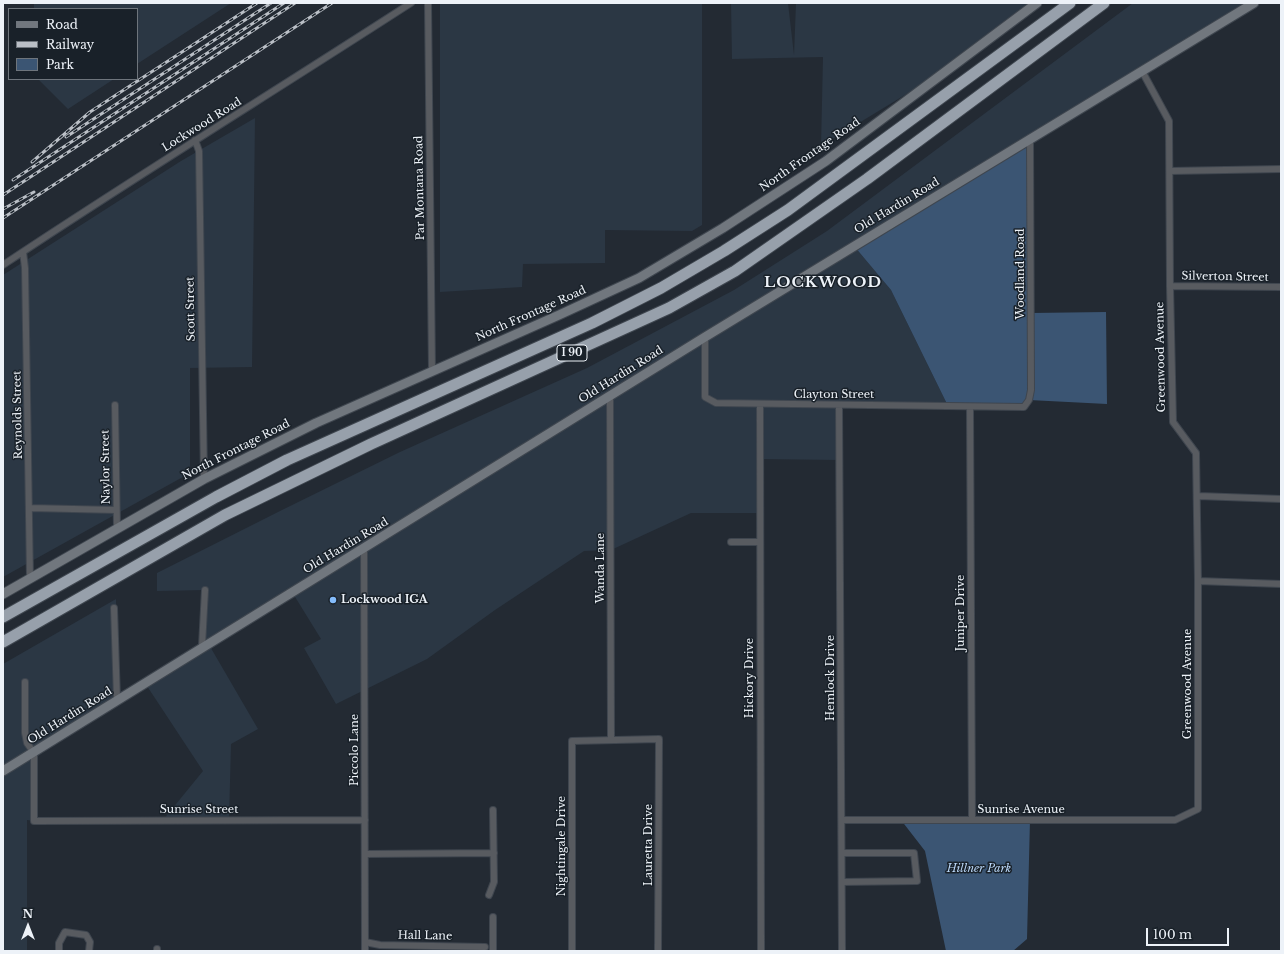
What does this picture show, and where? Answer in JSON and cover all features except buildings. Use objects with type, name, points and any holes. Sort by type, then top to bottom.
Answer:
[{"type":"highway","name":"I 90","points":[[3,617],[216,497],[287,460],[592,323],[673,280],[788,210],[1070,3]]},
{"type":"highway","name":"I 90","points":[[3,642],[225,515],[371,444],[669,308],[735,271],[866,179],[1104,3]]},
{"type":"main road","name":"North Frontage Road","points":[[3,594],[204,479],[316,423],[639,278],[723,228],[826,161],[1037,3]]},
{"type":"main road","name":"Old Hardin Road","points":[[3,771],[34,753],[202,646],[364,549],[705,337],[1254,3]]},
{"type":"street","name":"Lockwood Road","points":[[3,265],[195,140],[259,101],[411,3]]},
{"type":"street","name":"Par Montana Road","points":[[428,3],[432,372]]},
{"type":"street","name":"Greenwood Avenue","points":[[1142,71],[1169,121],[1173,422],[1196,453],[1198,496],[1198,809]]},
{"type":"street","name":"Woodland Road","points":[[1024,407],[1029,400],[1031,390],[1030,138]]},
{"type":"street","name":"Scott Street","points":[[195,140],[199,151],[204,479]]},
{"type":"street","points":[[1170,171],[1281,169]]},
{"type":"street","name":"Reynolds Street","points":[[23,252],[25,268],[30,579]]},
{"type":"street","name":"Silverton Street","points":[[1170,286],[1281,287]]},
{"type":"street","name":"Clayton Street","points":[[705,337],[705,397],[716,404],[1024,407]]},
{"type":"street","name":"Wanda Lane","points":[[610,396],[611,740]]},
{"type":"street","name":"Hickory Drive","points":[[760,405],[761,951]]},
{"type":"street","name":"Hemlock Drive","points":[[839,405],[842,951]]},
{"type":"street","name":"Naylor Street","points":[[115,406],[116,529]]},
{"type":"street","name":"Juniper Drive","points":[[970,407],[972,820]]},
{"type":"street","points":[[1198,496],[1281,499]]},
{"type":"street","points":[[30,508],[116,510]]},
{"type":"street","points":[[731,542],[760,542]]},
{"type":"street","name":"Piccolo Lane","points":[[364,549],[366,951]]},
{"type":"street","points":[[1198,581],[1281,584]]},
{"type":"street","points":[[202,646],[205,590]]},
{"type":"street","points":[[114,608],[117,700]]},
{"type":"street","points":[[26,682],[27,743],[34,753]]},
{"type":"street","name":"Lauretta Drive","points":[[611,740],[659,739],[658,951]]},
{"type":"street","name":"Nightingale Drive","points":[[572,951],[572,741],[611,740]]},
{"type":"street","name":"Sunrise Street","points":[[34,753],[34,821],[365,820]]},
{"type":"street","name":"Sunrise Avenue","points":[[842,820],[1175,820],[1198,809]]},
{"type":"street","points":[[489,895],[494,882],[494,810]]},
{"type":"street","points":[[365,854],[494,853]]},
{"type":"street","points":[[842,853],[914,853],[917,881],[842,882]]},
{"type":"street","points":[[493,917],[493,951]]},
{"type":"street","points":[[58,951],[59,943],[65,932],[86,935],[90,942],[89,951]]},
{"type":"street","name":"Hall Lane","points":[[366,942],[380,945],[485,947]]},
{"type":"shaded area","points":[[34,3],[231,3],[138,63],[138,8],[34,8]]},
{"type":"shaded area","points":[[440,3],[702,3],[702,225],[692,231],[605,230],[605,263],[523,264],[522,287],[440,292]]},
{"type":"shaded area","points":[[731,3],[788,3],[794,55],[796,3],[1037,3],[946,70],[821,146],[823,57],[732,59]]},
{"type":"shaded area","points":[[1133,3],[1254,3],[854,246],[891,290],[948,406],[839,405],[839,460],[760,459],[760,513],[691,513],[611,550],[584,551],[495,610],[427,659],[336,704],[304,648],[321,639],[292,592],[208,643],[258,729],[231,744],[229,820],[163,820],[203,771],[145,683],[202,646],[205,590],[157,591],[157,573],[400,452],[587,368],[734,290],[827,231]]},
{"type":"shaded area","points":[[39,80],[112,80],[68,109]]},
{"type":"shaded area","points":[[255,118],[252,367],[190,368],[190,473],[3,577],[3,275],[181,161]]},
{"type":"shaded area","points":[[116,599],[117,700],[34,753],[34,821],[27,820],[27,951],[3,951],[3,664]]},
{"type":"green space","points":[[1030,138],[1031,313],[1106,312],[1107,404],[1029,400],[1024,407],[948,406],[891,290],[854,246]]},
{"type":"green space","name":"Hillner Park","points":[[901,820],[1030,820],[1027,939],[1013,951],[946,951],[925,851]]},
{"type":"railway","points":[[32,162],[90,112],[257,3]]},
{"type":"railway","points":[[66,137],[271,3]]},
{"type":"railway","points":[[13,180],[284,3]]},
{"type":"railway","points":[[3,195],[295,3]]},
{"type":"railway","points":[[3,218],[332,3]]},
{"type":"railway","points":[[3,209],[34,192]]},
{"type":"place","name":"Lockwood IGA","points":[[333,600]]},
{"type":"district","name":"LOCKWOOD","points":[[823,283]]}]
